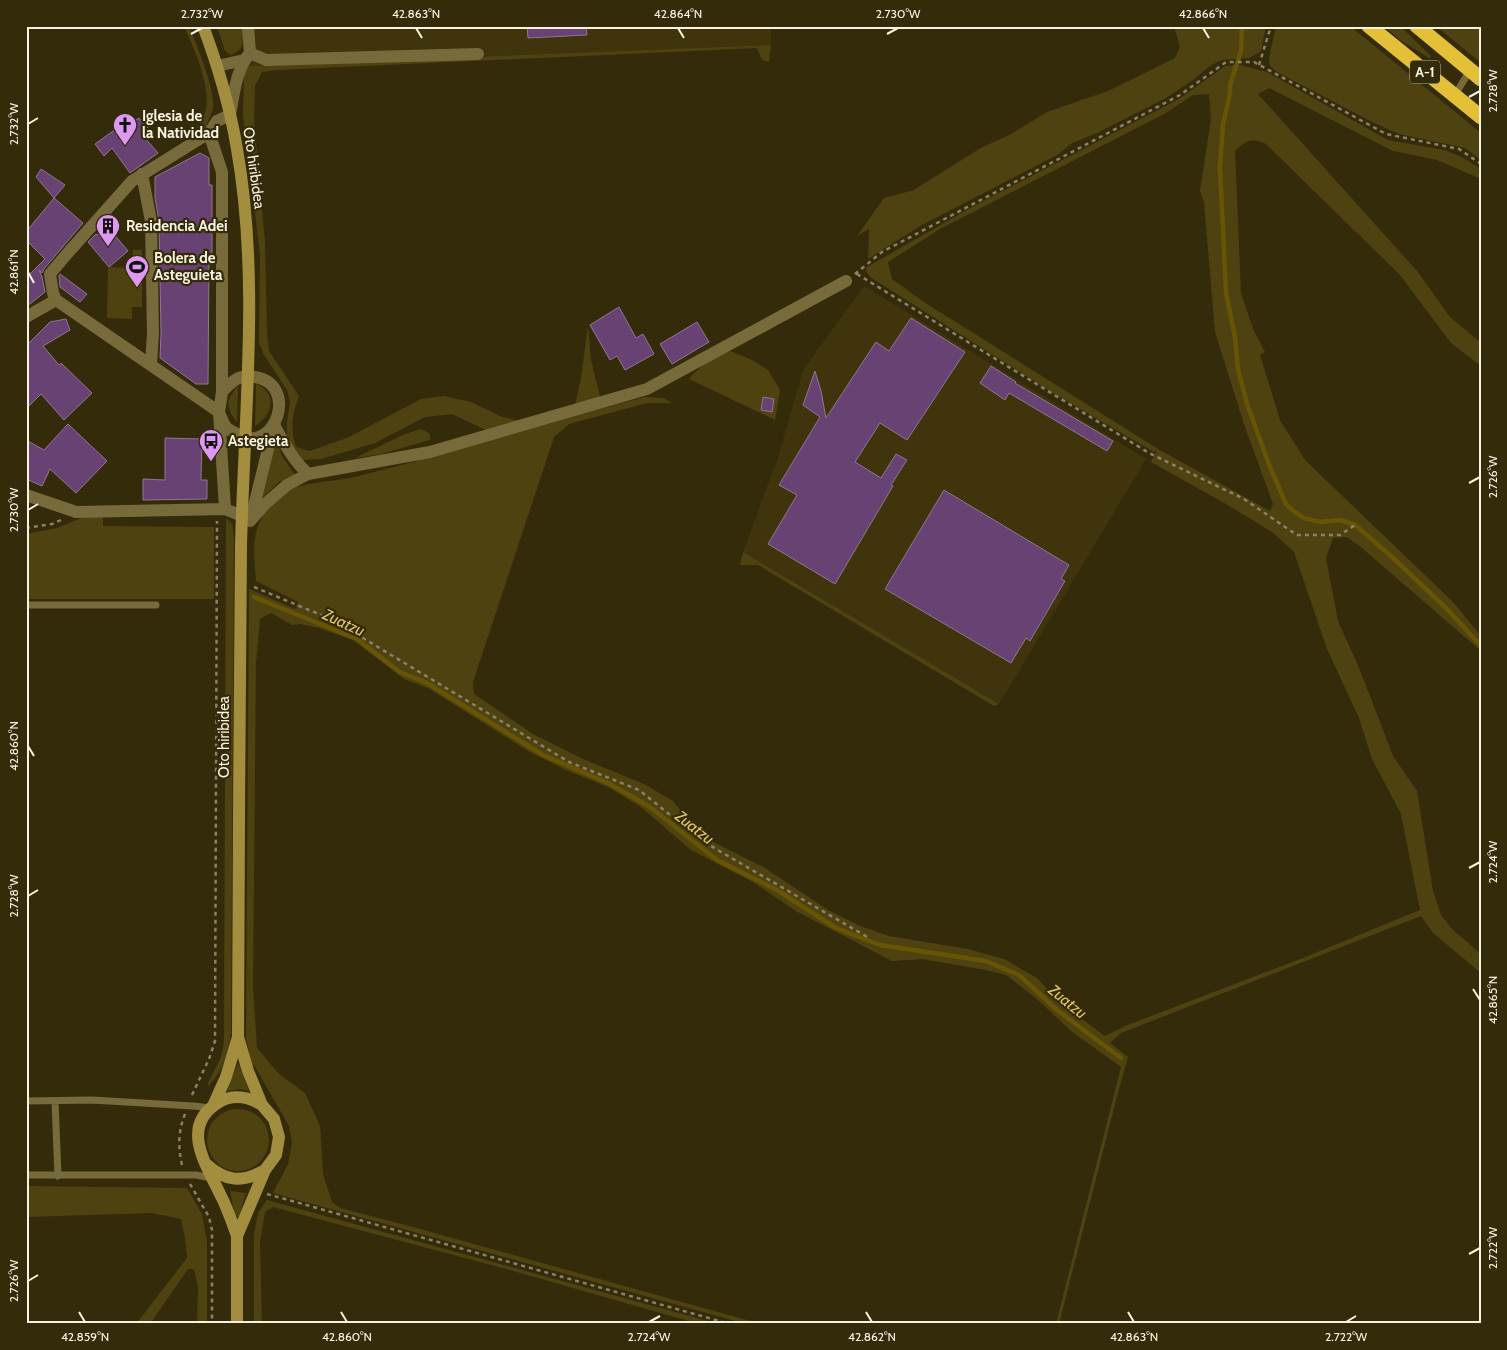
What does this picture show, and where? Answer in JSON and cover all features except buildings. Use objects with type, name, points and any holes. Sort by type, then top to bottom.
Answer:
[{"type":"highway","name":"A-1","points":[[1368,26],[1481,117]]},
{"type":"highway","name":"A-1","points":[[1416,26],[1475,74]]},
{"type":"street","name":"Oto hiribidea","points":[[203,26],[217,66],[230,115],[242,176],[249,293],[244,437],[246,518],[241,546],[238,1037],[226,1077],[202,1119],[198,1130],[197,1142],[200,1154],[225,1203],[238,1236]]},
{"type":"street","points":[[248,26],[247,57],[240,72],[230,115],[217,121],[209,132],[132,181],[50,274],[56,300],[219,412],[228,429],[244,437],[255,437],[266,433],[274,425]]},
{"type":"street","points":[[217,66],[247,57],[266,60],[478,54]]},
{"type":"street","points":[[209,132],[222,172],[222,392],[219,412],[225,508]]},
{"type":"street","points":[[142,174],[151,221],[153,333],[150,365]]},
{"type":"street","points":[[246,518],[287,485],[308,474],[430,452],[647,389],[851,277]]},
{"type":"street","points":[[26,317],[56,300]]},
{"type":"street","points":[[222,392],[233,380],[247,376],[261,378],[272,386],[279,399],[279,413],[246,518]]},
{"type":"street","points":[[274,425],[298,465],[308,474]]},
{"type":"street","points":[[26,495],[76,512],[225,508],[246,518]]},
{"type":"street","name":"Oto hiribidea","points":[[237,1324],[238,1236],[265,1170],[276,1155],[279,1137],[274,1119],[262,1105],[248,1071],[238,1037]]},
{"type":"street","points":[[210,1108],[222,1100],[243,1097],[262,1105]]},
{"type":"street","points":[[206,1164],[228,1178],[241,1179],[254,1176],[265,1170]]},
{"type":"lane","points":[[1454,96],[1475,74]]},
{"type":"lane","points":[[26,605],[156,605]]},
{"type":"lane","points":[[26,1101],[92,1100],[210,1108]]},
{"type":"lane","points":[[56,1101],[58,1176]]},
{"type":"lane","points":[[26,1175],[186,1176],[212,1178]]},
{"type":"path","points":[[1259,65],[1271,26]]},
{"type":"path","points":[[1355,525],[1340,535],[1297,535],[1244,499],[1149,453],[851,277],[882,252],[1180,95],[1226,62],[1254,62],[1386,134],[1459,149],[1481,164]]},
{"type":"path","points":[[212,1324],[212,1230],[209,1217],[186,1176],[178,1146],[180,1127],[215,1041],[217,521],[225,508]]},
{"type":"path","points":[[26,528],[52,524],[76,512]]},
{"type":"path","points":[[241,582],[333,620],[570,762],[639,790],[704,842],[869,938]]},
{"type":"path","points":[[256,1191],[730,1324]]},
{"type":"shaded area","points":[[184,26],[189,26],[209,80],[213,108],[202,133],[181,140],[173,138],[181,139],[200,124],[205,114],[207,102],[206,89],[199,61]]},
{"type":"shaded area","points":[[217,26],[244,26],[242,44],[236,53],[231,55],[225,51]]},
{"type":"shaded area","points":[[244,26],[771,26],[771,45],[249,66],[243,45]]},
{"type":"shaded area","points":[[1174,26],[1266,26],[1261,51],[1249,58],[1222,60],[1210,66],[1166,98],[1097,133],[1072,143],[1059,154],[920,226],[868,259],[869,229],[857,236],[884,198],[914,190],[979,149],[1011,134],[1047,112],[1108,91],[1175,58],[1180,47]]},
{"type":"shaded area","points":[[1276,26],[1350,26],[1481,133],[1481,160],[1465,148],[1399,134],[1374,123],[1277,72],[1270,66],[1269,58]]},
{"type":"shaded area","points":[[1384,26],[1400,26],[1431,56],[1429,58],[1400,40]]},
{"type":"shaded area","points":[[1436,26],[1481,26],[1481,63]]},
{"type":"shaded area","points":[[771,45],[769,62],[762,60],[757,48],[262,72],[255,86],[254,121],[265,242],[267,332],[269,351],[299,396],[293,421],[296,447],[310,451],[347,438],[421,399],[444,396],[471,402],[502,417],[520,421],[486,430],[452,414],[425,417],[375,443],[321,459],[303,460],[287,438],[290,402],[287,390],[264,355],[259,343],[260,254],[243,115],[244,71],[249,66]]},
{"type":"shaded area","points":[[1240,65],[1267,72],[1388,140],[1444,150],[1462,157],[1481,169],[1481,179],[1437,160],[1393,151],[1269,88],[1258,94],[1417,271],[1450,317],[1481,343],[1481,366],[1451,343],[1400,275],[1266,144],[1253,140],[1243,144],[1235,151],[1241,294],[1254,331],[1265,352],[1260,355],[1280,420],[1305,460],[1453,602],[1481,636],[1481,651],[1362,548],[1347,537],[1333,538],[1326,558],[1338,621],[1360,670],[1393,756],[1417,791],[1433,891],[1441,915],[1452,929],[1481,954],[1481,973],[1433,933],[1421,916],[1121,1033],[1110,1043],[1128,1057],[1059,1324],[1056,1324],[1121,1067],[1071,1031],[1037,999],[1006,975],[922,959],[892,961],[796,911],[753,882],[691,850],[641,807],[608,787],[566,770],[530,752],[428,688],[404,679],[353,640],[319,628],[300,624],[292,625],[271,613],[260,619],[256,663],[253,986],[257,1048],[279,1074],[305,1093],[320,1126],[323,1174],[332,1202],[340,1208],[761,1324],[746,1324],[273,1193],[288,1164],[292,1143],[289,1126],[254,1065],[251,1063],[246,1038],[249,589],[295,609],[298,602],[256,581],[254,545],[258,525],[270,505],[280,495],[295,487],[350,478],[387,469],[645,397],[663,398],[672,403],[647,403],[569,424],[554,437],[473,682],[474,694],[533,734],[583,759],[644,784],[673,801],[684,815],[713,842],[765,868],[828,910],[860,926],[889,936],[968,949],[1004,959],[1037,978],[1060,1003],[1105,1036],[1125,1026],[1303,958],[1420,910],[1401,814],[1372,759],[1359,718],[1327,649],[1294,552],[1272,532],[1151,462],[1157,450],[1154,452],[1053,393],[870,277],[866,271],[867,267],[972,207],[1179,99],[1225,66]],"holes":[[[1209,94],[1211,119],[1200,191],[1204,202],[1215,332],[1244,424],[1273,504],[1270,511],[1158,449],[924,302],[892,279],[888,262],[940,229],[1166,113],[1193,95]]]},
{"type":"shaded area","points":[[133,250],[142,250],[142,307],[132,307],[132,319],[107,318],[108,267],[132,268]]},
{"type":"shaded area","points":[[864,286],[1146,459],[999,704],[743,552],[777,460],[803,370]]},
{"type":"shaded area","points":[[588,326],[591,360],[600,397],[575,405],[581,378]]},
{"type":"shaded area","points":[[730,351],[752,360],[768,370],[780,390],[775,420],[689,379],[707,362]]},
{"type":"shaded area","points":[[256,384],[268,393],[270,404],[266,416],[255,426]]},
{"type":"shaded area","points":[[238,386],[237,422],[230,412],[228,404],[231,395]]},
{"type":"shaded area","points":[[421,429],[430,434],[430,440],[381,454],[355,458],[405,434]]},
{"type":"shaded area","points":[[277,439],[282,456],[295,475],[279,482],[262,498],[261,497]]},
{"type":"shaded area","points":[[86,516],[103,517],[103,526],[214,527],[214,599],[26,599],[26,534],[57,528]]},
{"type":"shaded area","points":[[226,518],[232,524],[234,538],[231,1032],[229,1047],[224,1061],[218,1074],[208,1086],[221,1057],[224,1042]]},
{"type":"shaded area","points":[[743,552],[999,704],[994,706],[758,565],[740,565]]},
{"type":"shaded area","points":[[238,1063],[249,1091],[240,1089],[227,1091]]},
{"type":"shaded area","points":[[238,1109],[255,1114],[260,1118],[264,1123],[269,1140],[264,1157],[260,1162],[255,1166],[238,1171],[221,1166],[216,1162],[212,1157],[207,1140],[212,1123],[216,1118],[221,1114]]},
{"type":"shaded area","points":[[26,1186],[187,1188],[202,1214],[207,1242],[207,1324],[197,1324],[198,1288],[194,1269],[188,1269],[150,1324],[136,1324],[187,1258],[181,1219],[152,1213],[26,1217]]},
{"type":"shaded area","points":[[230,1191],[246,1193],[239,1216],[235,1216]]},
{"type":"shaded area","points":[[267,1200],[719,1324],[699,1324],[510,1270],[273,1207],[265,1212],[260,1242],[262,1324],[254,1324],[254,1234],[258,1213]]},
{"type":"waterway","points":[[1242,26],[1241,51],[1230,85],[1223,125],[1220,167],[1226,293],[1235,337],[1238,369],[1247,404],[1270,467],[1286,504],[1292,510],[1304,518],[1320,522],[1340,520],[1355,525],[1447,609],[1481,646]]},
{"type":"waterway","name":"Zuatzu","points":[[254,597],[357,639],[400,672],[427,683],[543,755],[608,783],[650,807],[717,860],[777,890],[836,928],[880,945],[986,961],[1019,975],[1057,1010],[1121,1058]]},
{"type":"place","name":"Iglesia de la Natividad","points":[[125,146]]},
{"type":"place","name":"Residencia Adei","points":[[108,247]]},
{"type":"place","name":"Bolera de Asteguieta","points":[[137,288]]},
{"type":"place","name":"Astegieta","points":[[211,462]]}]
